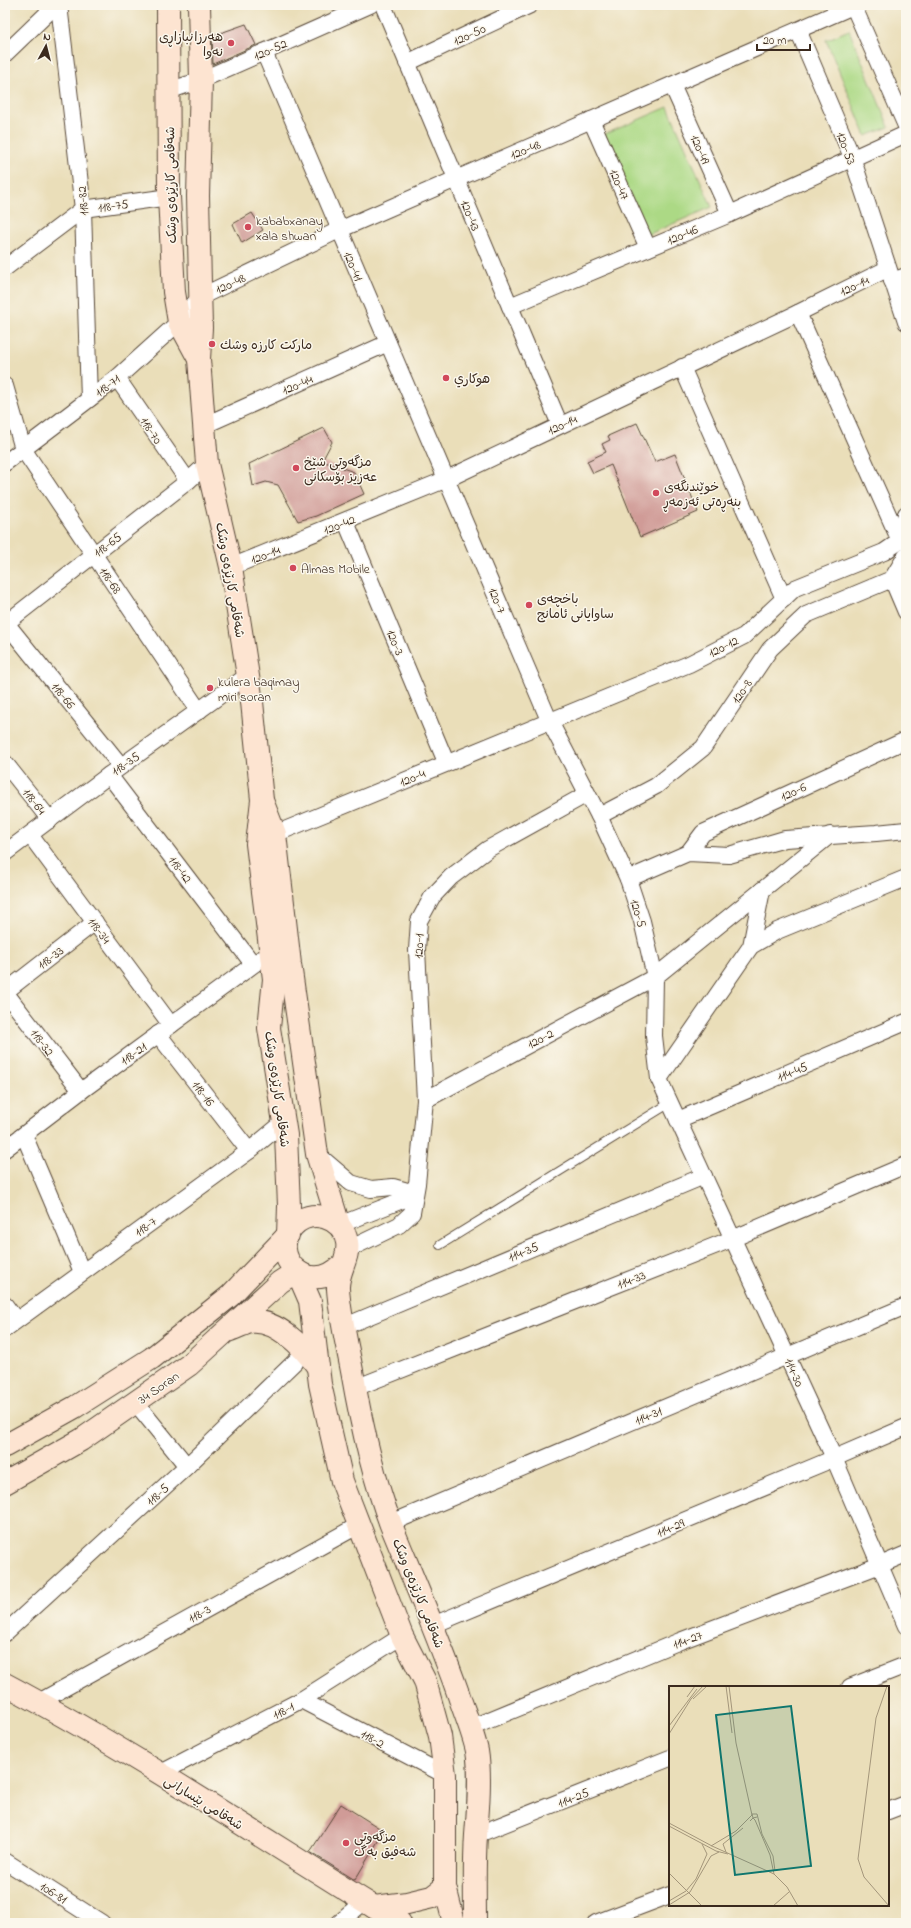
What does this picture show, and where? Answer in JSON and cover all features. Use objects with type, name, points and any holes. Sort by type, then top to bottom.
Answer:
[{"type":"main road","name":"شەقامی کارێزەی وشک","points":[[168,5],[169,197],[174,292],[179,322],[199,359]]},
{"type":"main road","name":"شەقامی کارێزەی وشک","points":[[199,5],[201,80],[198,196],[201,328],[199,359],[207,464],[231,568],[252,702],[262,800],[257,844],[274,979],[269,1028],[284,1122],[290,1206],[288,1235]]},
{"type":"main road","name":"شەقامی کارێزەی وشک","points":[[262,800],[275,834],[295,1002],[316,1154],[339,1225]]},
{"type":"main road","points":[[272,1003],[295,1002]]},
{"type":"main road","points":[[309,1216],[320,1216],[330,1219],[339,1225],[345,1234],[348,1244],[345,1258],[335,1273],[325,1277],[315,1278],[305,1276],[290,1264],[286,1255],[285,1245],[292,1227],[300,1220],[309,1216]]},
{"type":"main road","name":"34 Soran","points":[[5,1446],[75,1407],[152,1358],[230,1296],[288,1235]]},
{"type":"main road","name":"شەقامی کارێزەی وشک","points":[[345,1258],[338,1285],[343,1327],[374,1473],[391,1523],[433,1625],[470,1728],[477,1752],[478,1814],[476,1835],[475,1923]]},
{"type":"main road","points":[[297,1271],[310,1301],[312,1359],[320,1384],[342,1481],[402,1636],[424,1682],[440,1736],[445,1775],[445,1887],[454,1923]]},
{"type":"main road","name":"34 Soran","points":[[5,1483],[81,1440],[189,1365],[280,1282],[297,1271]]},
{"type":"main road","points":[[225,1332],[251,1322],[273,1325],[312,1359]]},
{"type":"main road","name":"شەقامی بێسارانی","points":[[5,1684],[39,1702],[159,1774],[400,1923]]},
{"type":"main road","points":[[369,1904],[407,1903],[432,1897],[445,1887]]},
{"type":"street","points":[[5,54],[58,5]]},
{"type":"street","name":"118-82","points":[[58,5],[83,209],[89,399]]},
{"type":"street","name":"120-52","points":[[168,91],[201,80],[370,5]]},
{"type":"street","name":"120-43","points":[[383,5],[560,425]]},
{"type":"street","name":"120-50","points":[[408,63],[530,5]]},
{"type":"street","points":[[853,6],[906,126]]},
{"type":"street","name":"120-48","points":[[200,297],[339,230],[853,6]]},
{"type":"street","name":"120-53","points":[[798,30],[852,158],[895,275],[906,322]]},
{"type":"street","name":"120-41","points":[[264,52],[447,479]]},
{"type":"street","name":"120-49","points":[[672,85],[730,214]]},
{"type":"street","name":"120-47","points":[[592,120],[648,248]]},
{"type":"street","name":"120-46","points":[[510,306],[730,214],[906,134]]},
{"type":"street","name":"118-75","points":[[5,268],[83,209],[169,197]]},
{"type":"street","name":"120-14","points":[[231,568],[447,479],[798,313],[895,275]]},
{"type":"street","name":"118-71","points":[[5,463],[117,378],[179,322],[200,297]]},
{"type":"street","points":[[798,313],[900,541]]},
{"type":"street","name":"120-44","points":[[205,425],[388,343]]},
{"type":"street","points":[[682,367],[784,599]]},
{"type":"street","name":"118-70","points":[[117,378],[188,482]]},
{"type":"street","name":"118-68","points":[[5,386],[23,449],[199,711]]},
{"type":"street","name":"118-65","points":[[6,623],[188,482],[207,464]]},
{"type":"street","name":"120-42","points":[[231,568],[346,522],[447,479]]},
{"type":"street","name":"120-7","points":[[447,479],[549,720]]},
{"type":"street","points":[[900,541],[906,514]]},
{"type":"street","name":"120-3","points":[[346,522],[446,762]]},
{"type":"street","name":"120-12","points":[[549,720],[689,664],[744,636],[795,588],[884,552],[900,541]]},
{"type":"street","points":[[906,556],[899,579],[906,612]]},
{"type":"street","name":"120-8","points":[[599,816],[656,786],[703,748],[770,649],[806,615],[899,579]]},
{"type":"street","name":"118-66","points":[[6,623],[115,771]]},
{"type":"street","name":"118-35","points":[[5,853],[115,771],[248,676]]},
{"type":"street","name":"120-4","points":[[275,834],[549,720]]},
{"type":"street","name":"120-5","points":[[549,720],[599,816],[628,879],[642,921],[655,977],[654,1036],[660,1079],[678,1120]]},
{"type":"street","name":"120-6","points":[[688,853],[703,833],[906,740]]},
{"type":"street","name":"118-64","points":[[5,763],[50,820]]},
{"type":"street","name":"118-42","points":[[115,771],[257,961]]},
{"type":"street","name":"120-1","points":[[345,1258],[399,1224],[412,1213],[425,1100],[417,950],[420,921],[432,897],[451,877],[488,849],[587,794]]},
{"type":"street","points":[[628,879],[688,853],[729,855],[785,839],[906,830]]},
{"type":"street","name":"118-34","points":[[30,835],[171,1025]]},
{"type":"street","name":"120-2","points":[[425,1100],[655,977],[830,835]]},
{"type":"street","points":[[751,946],[777,931],[906,878]]},
{"type":"street","points":[[660,1079],[751,946],[762,890]]},
{"type":"street","name":"118-33","points":[[5,992],[95,922]]},
{"type":"street","name":"118-21","points":[[5,1149],[257,961]]},
{"type":"street","name":"118-32","points":[[5,992],[80,1092]]},
{"type":"street","name":"114-45","points":[[678,1120],[906,1022]]},
{"type":"street","name":"118-16","points":[[158,1034],[249,1151]]},
{"type":"street","name":"114-30","points":[[678,1120],[834,1458],[906,1626]]},
{"type":"street","name":"118-7","points":[[11,1324],[249,1151],[284,1122]]},
{"type":"street","points":[[24,1135],[82,1272]]},
{"type":"street","points":[[316,1154],[351,1183],[371,1189],[393,1187],[414,1188]]},
{"type":"street","name":"114-33","points":[[355,1388],[732,1239],[906,1165]]},
{"type":"street","name":"114-35","points":[[343,1327],[704,1176]]},
{"type":"street","points":[[339,1225],[405,1199],[414,1188]]},
{"type":"street","points":[[5,1305],[11,1324]]},
{"type":"street","name":"114-31","points":[[391,1523],[906,1306]]},
{"type":"street","name":"118-5","points":[[5,1633],[187,1466],[312,1359]]},
{"type":"street","points":[[135,1402],[187,1466]]},
{"type":"street","name":"114-29","points":[[433,1625],[906,1427]]},
{"type":"street","name":"118-3","points":[[39,1702],[359,1525]]},
{"type":"street","name":"114-27","points":[[470,1728],[680,1641],[906,1554]]},
{"type":"street","name":"118-1","points":[[159,1774],[301,1700],[402,1636]]},
{"type":"street","points":[[853,1686],[906,1665]]},
{"type":"street","name":"118-2","points":[[301,1700],[445,1775]]},
{"type":"street","name":"114-25","points":[[476,1835],[669,1758]]},
{"type":"street","points":[[889,1811],[906,1804]]},
{"type":"street","name":"106-81","points":[[5,1862],[102,1923]]},
{"type":"street","points":[[596,1923],[669,1895]]},
{"type":"street","points":[[339,1923],[369,1904]]},
{"type":"lane","points":[[440,1245],[670,1103]]},
{"type":"green space","points":[[849,30],[889,127],[866,136],[826,40]]},
{"type":"green space","points":[[668,107],[712,207],[647,235],[603,135]]},
{"type":"building","name":"هەرزانبازاڕی نەوا","points":[[246,24],[256,45],[213,64],[212,36]]},
{"type":"building","name":"kababxanay xala shwan","points":[[252,213],[263,230],[242,243],[233,224]]},
{"type":"building","name":"خوێندنگەی بنەڕەتی ئەزمەڕ","points":[[637,423],[655,462],[675,454],[698,512],[640,537],[611,465],[593,473],[587,461],[606,452],[602,444],[610,440],[608,436]]},
{"type":"building","name":"مزگەوتی شێخ عەزیز بۆسکانی","points":[[324,428],[332,442],[322,461],[354,472],[364,494],[316,516],[298,521],[278,485],[266,482],[253,486],[249,464]]},
{"type":"building","points":[[341,1804],[384,1831],[355,1880],[310,1852]]},
{"type":"place","name":"هەرزانبازاڕی نەوا","points":[[231,43]]},
{"type":"place","name":"kababxanay xala shwan","points":[[248,227]]},
{"type":"place","name":"ماركت كارزه وشك","points":[[212,344]]},
{"type":"place","name":"هوكاري","points":[[446,378]]},
{"type":"place","name":"مزگەوتی شێخ عەزیز بۆسکانی","points":[[296,468]]},
{"type":"place","name":"خوێندنگەی بنەڕەتی ئەزمەڕ","points":[[656,493]]},
{"type":"place","name":"Almas Mobile","points":[[293,568]]},
{"type":"place","name":"باخچەی ساوایانی ئامانج","points":[[529,605]]},
{"type":"place","name":"kulera baqimay miri soran","points":[[210,688]]},
{"type":"place","name":"مزگەوتی شەفیق بەگ","points":[[346,1843]]}]
